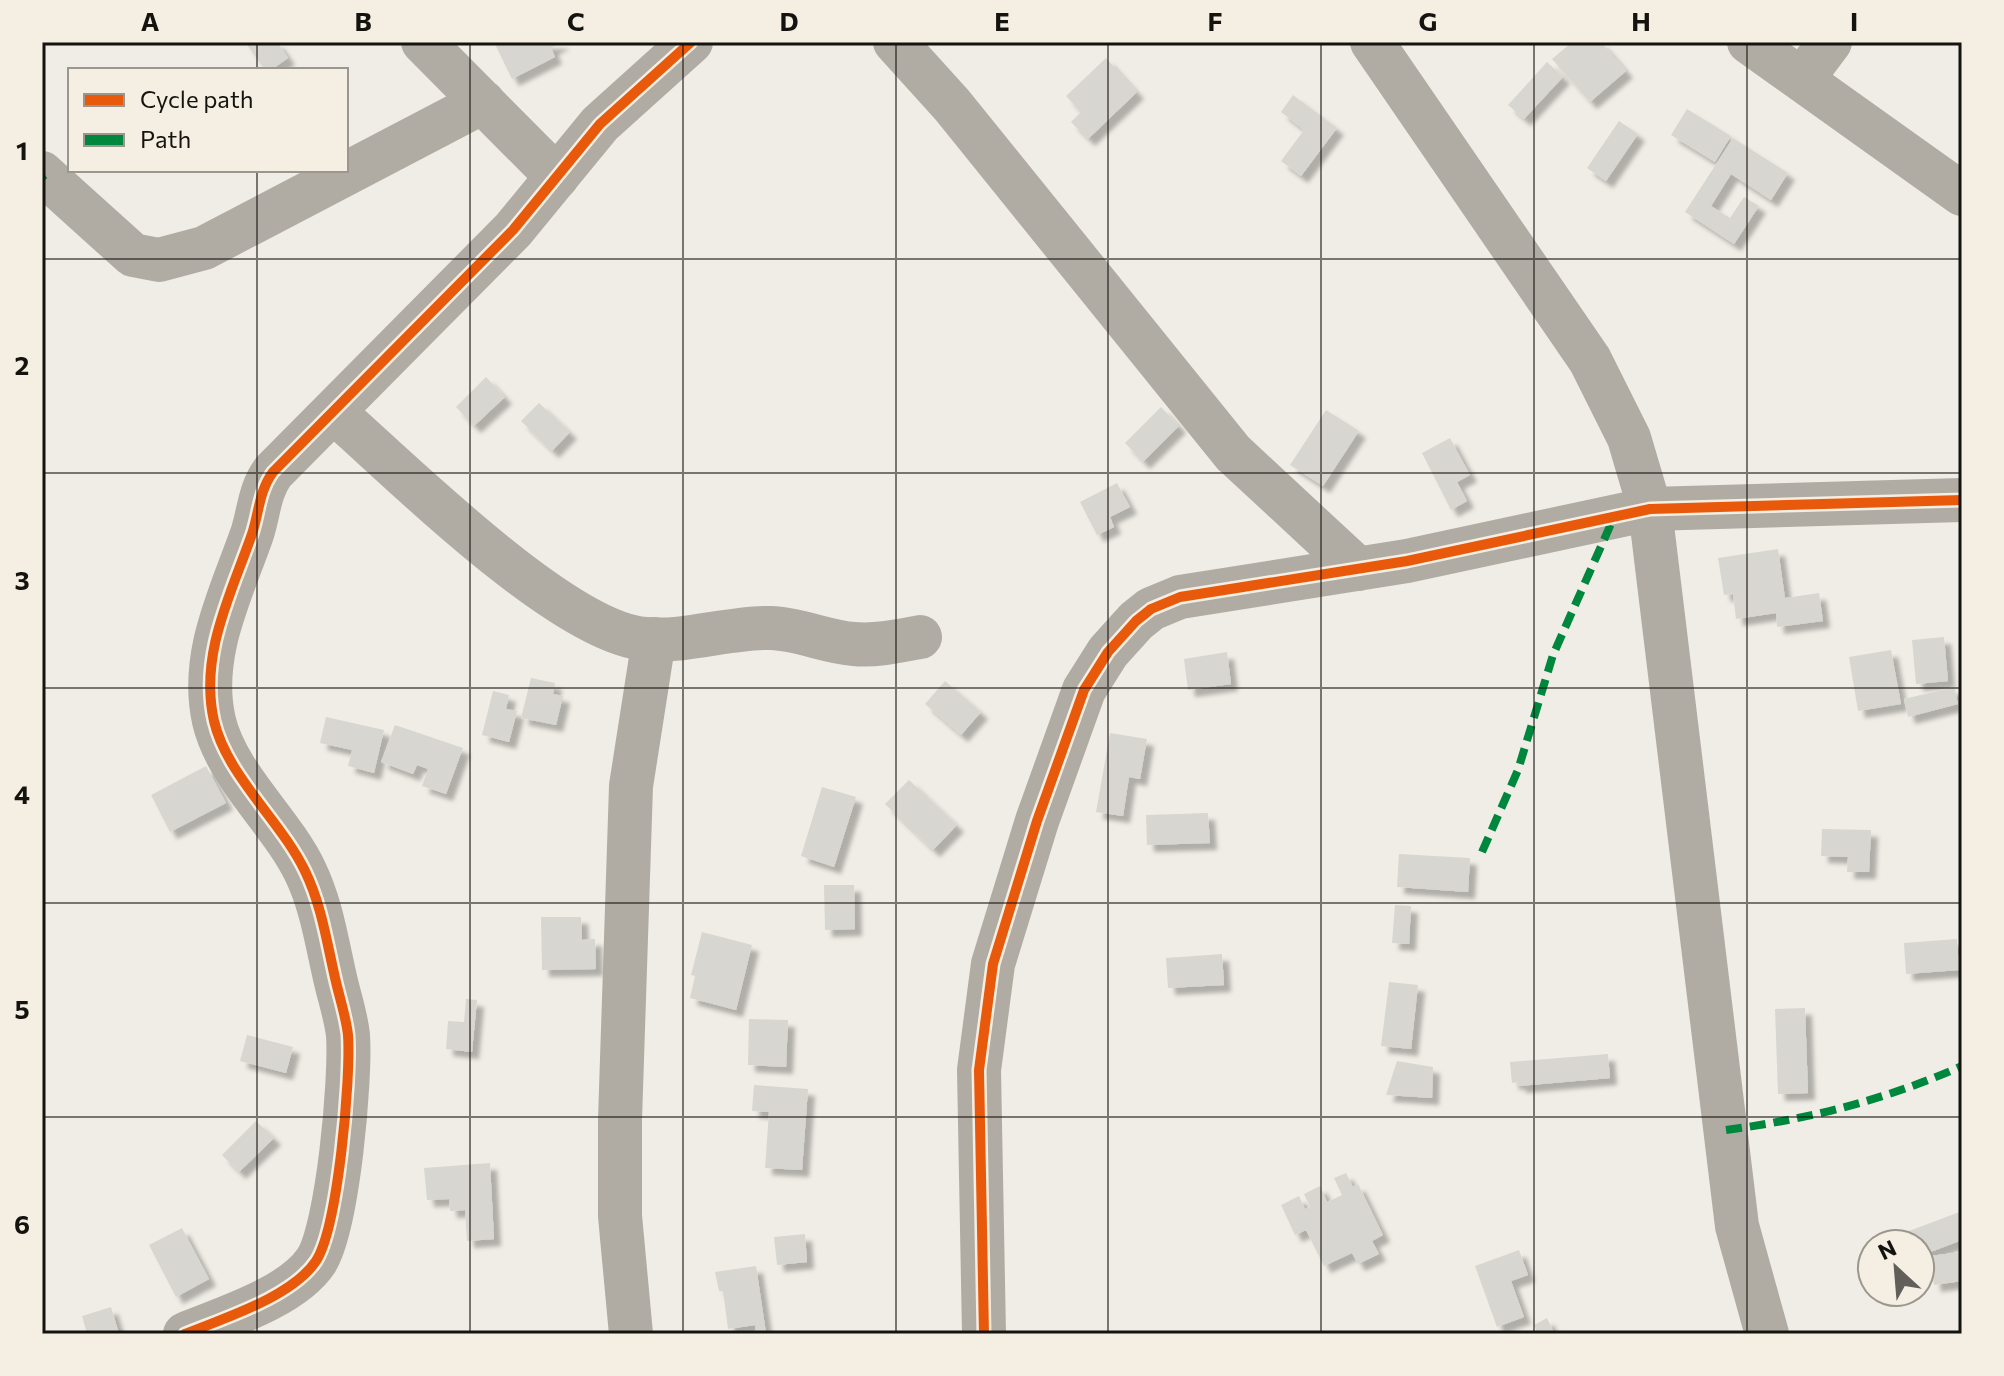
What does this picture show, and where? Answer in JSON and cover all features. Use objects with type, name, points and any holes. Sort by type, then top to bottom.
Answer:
[{"type":"street","points":[[423,42],[557,177]]},
{"type":"street","points":[[185,1334],[261,1302],[301,1278],[317,1260],[339,1185],[348,1035],[318,903],[304,868],[237,769],[214,723],[211,690],[217,628],[256,523],[262,489],[273,472],[335,413],[513,230],[600,124],[691,42]]},
{"type":"street","points":[[895,42],[952,105],[1233,453],[1358,569]]},
{"type":"street","points":[[1372,42],[1590,360],[1629,438],[1650,509],[1737,1226],[1767,1334]]},
{"type":"street","points":[[1749,42],[1962,194]]},
{"type":"street","points":[[1803,78],[1830,42]]},
{"type":"street","points":[[42,173],[133,255],[159,260],[204,248],[483,102]]},
{"type":"street","points":[[335,413],[523,576],[566,608],[628,636],[654,639],[771,628],[853,644],[920,637]]},
{"type":"street","points":[[984,1334],[979,1070],[993,964],[1037,821],[1084,690],[1108,652],[1136,621],[1163,603],[1358,569],[1650,509],[1962,500]]},
{"type":"street","points":[[631,1334],[620,1216],[620,1120],[631,786],[654,639]]},
{"type":"building","points":[[245,42],[277,42],[288,58],[274,68],[264,68]]},
{"type":"building","points":[[494,42],[563,42],[551,48],[555,57],[512,79]]},
{"type":"building","points":[[1572,42],[1601,42],[1626,71],[1590,102],[1552,59]]},
{"type":"building","points":[[1106,58],[1137,92],[1088,139],[1071,122],[1081,112],[1066,96]]},
{"type":"building","points":[[1547,62],[1563,77],[1524,119],[1508,105]]},
{"type":"building","points":[[1293,95],[1337,128],[1301,176],[1281,161],[1304,130],[1281,112]]},
{"type":"building","points":[[1687,109],[1731,136],[1715,162],[1671,135]]},
{"type":"building","points":[[1619,121],[1638,134],[1606,181],[1587,168]]},
{"type":"building","points":[[1733,138],[1788,173],[1771,200],[1731,174],[1711,206],[1730,218],[1744,197],[1759,206],[1734,244],[1685,212]]},
{"type":"building","points":[[486,377],[505,397],[474,426],[456,407]]},
{"type":"building","points":[[539,403],[570,432],[552,451],[521,421]]},
{"type":"building","points":[[1161,407],[1179,426],[1143,462],[1125,443]]},
{"type":"building","points":[[1326,410],[1359,431],[1323,486],[1290,465]]},
{"type":"building","points":[[1450,438],[1470,475],[1457,482],[1467,501],[1451,510],[1422,453]]},
{"type":"building","points":[[1117,483],[1130,507],[1110,517],[1114,527],[1097,535],[1080,502]]},
{"type":"building","points":[[1778,549],[1785,598],[1819,593],[1823,621],[1777,627],[1776,613],[1736,619],[1733,594],[1724,595],[1718,558]]},
{"type":"building","points":[[1944,637],[1948,681],[1916,684],[1912,640]]},
{"type":"building","points":[[1891,650],[1901,704],[1858,711],[1849,657]]},
{"type":"building","points":[[1227,652],[1231,684],[1188,690],[1184,659]]},
{"type":"building","points":[[531,678],[555,683],[553,694],[563,696],[556,725],[521,718]]},
{"type":"building","points":[[945,681],[981,712],[961,735],[925,704]]},
{"type":"building","points":[[1954,687],[1958,704],[1908,717],[1904,699]]},
{"type":"building","points":[[493,691],[509,695],[506,709],[517,711],[509,742],[482,735]]},
{"type":"building","points":[[326,717],[384,730],[374,773],[348,766],[352,750],[320,743]]},
{"type":"building","points":[[395,725],[463,748],[446,794],[422,786],[428,769],[417,765],[413,774],[381,762]]},
{"type":"building","points":[[1110,733],[1147,739],[1140,779],[1129,777],[1123,816],[1096,812]]},
{"type":"building","points":[[206,766],[226,803],[170,832],[151,795]]},
{"type":"building","points":[[909,780],[957,825],[933,850],[885,804]]},
{"type":"building","points":[[822,787],[856,797],[834,867],[801,856]]},
{"type":"building","points":[[1208,813],[1210,843],[1147,845],[1146,815]]},
{"type":"building","points":[[1822,829],[1871,830],[1869,872],[1847,872],[1848,857],[1821,856]]},
{"type":"building","points":[[1399,854],[1470,858],[1468,892],[1397,887]]},
{"type":"building","points":[[824,885],[854,885],[855,929],[825,930]]},
{"type":"building","points":[[1395,905],[1411,906],[1409,944],[1392,943]]},
{"type":"building","points":[[541,917],[581,917],[582,940],[595,939],[596,969],[542,970]]},
{"type":"building","points":[[702,932],[752,945],[736,1010],[690,998],[695,976],[691,975]]},
{"type":"building","points":[[1957,939],[1959,970],[1906,974],[1904,943]]},
{"type":"building","points":[[1222,954],[1224,985],[1168,988],[1166,958]]},
{"type":"building","points":[[1389,982],[1418,985],[1411,1049],[1381,1046]]},
{"type":"building","points":[[466,999],[477,1000],[472,1052],[446,1049],[448,1021],[464,1022]]},
{"type":"building","points":[[1805,1008],[1808,1093],[1778,1094],[1775,1009]]},
{"type":"building","points":[[749,1019],[788,1020],[786,1067],[748,1065]]},
{"type":"building","points":[[247,1035],[293,1047],[286,1073],[240,1061]]},
{"type":"building","points":[[1608,1054],[1610,1078],[1519,1086],[1518,1082],[1512,1083],[1510,1062]]},
{"type":"building","points":[[1397,1061],[1433,1067],[1432,1098],[1386,1095]]},
{"type":"building","points":[[754,1085],[808,1089],[802,1170],[765,1168],[769,1112],[752,1111]]},
{"type":"building","points":[[256,1121],[274,1138],[239,1172],[222,1155]]},
{"type":"building","points":[[490,1163],[494,1239],[467,1241],[465,1210],[450,1211],[449,1199],[427,1200],[424,1168]]},
{"type":"building","points":[[1346,1173],[1353,1187],[1358,1184],[1383,1235],[1372,1241],[1379,1254],[1358,1264],[1352,1253],[1324,1266],[1306,1230],[1295,1235],[1281,1205],[1299,1196],[1305,1209],[1310,1207],[1304,1194],[1320,1186],[1327,1202],[1342,1195],[1334,1178]]},
{"type":"building","points":[[1962,1211],[1962,1240],[1936,1250],[1936,1228],[1917,1228]]},
{"type":"building","points":[[182,1228],[209,1279],[176,1297],[149,1245]]},
{"type":"building","points":[[805,1234],[807,1262],[777,1265],[774,1237]]},
{"type":"building","points":[[1519,1250],[1528,1275],[1511,1281],[1524,1317],[1497,1327],[1475,1266]]},
{"type":"building","points":[[1962,1252],[1962,1281],[1936,1285],[1936,1255]]},
{"type":"building","points":[[756,1266],[766,1333],[756,1334],[755,1325],[728,1329],[723,1291],[719,1291],[715,1272]]},
{"type":"building","points":[[111,1307],[119,1334],[87,1334],[82,1316]]},
{"type":"building","points":[[1547,1318],[1553,1331],[1538,1334],[1534,1325]]},
{"type":"marked path","points":[[1482,852],[1518,770],[1553,655],[1614,517]]},
{"type":"marked path","points":[[1726,1130],[1846,1107],[1962,1066]]},
{"type":"cycle path","points":[[185,1334],[274,1296],[305,1274],[316,1261],[331,1217],[345,1116],[348,1035],[316,898],[295,852],[230,761],[214,721],[210,696],[214,649],[220,625],[265,487],[273,472],[513,230],[600,124],[691,42]]},
{"type":"cycle path","points":[[984,1334],[979,1070],[993,964],[1037,821],[1084,690],[1108,652],[1136,621],[1151,609],[1180,597],[1407,561],[1650,509],[1962,500]]}]
